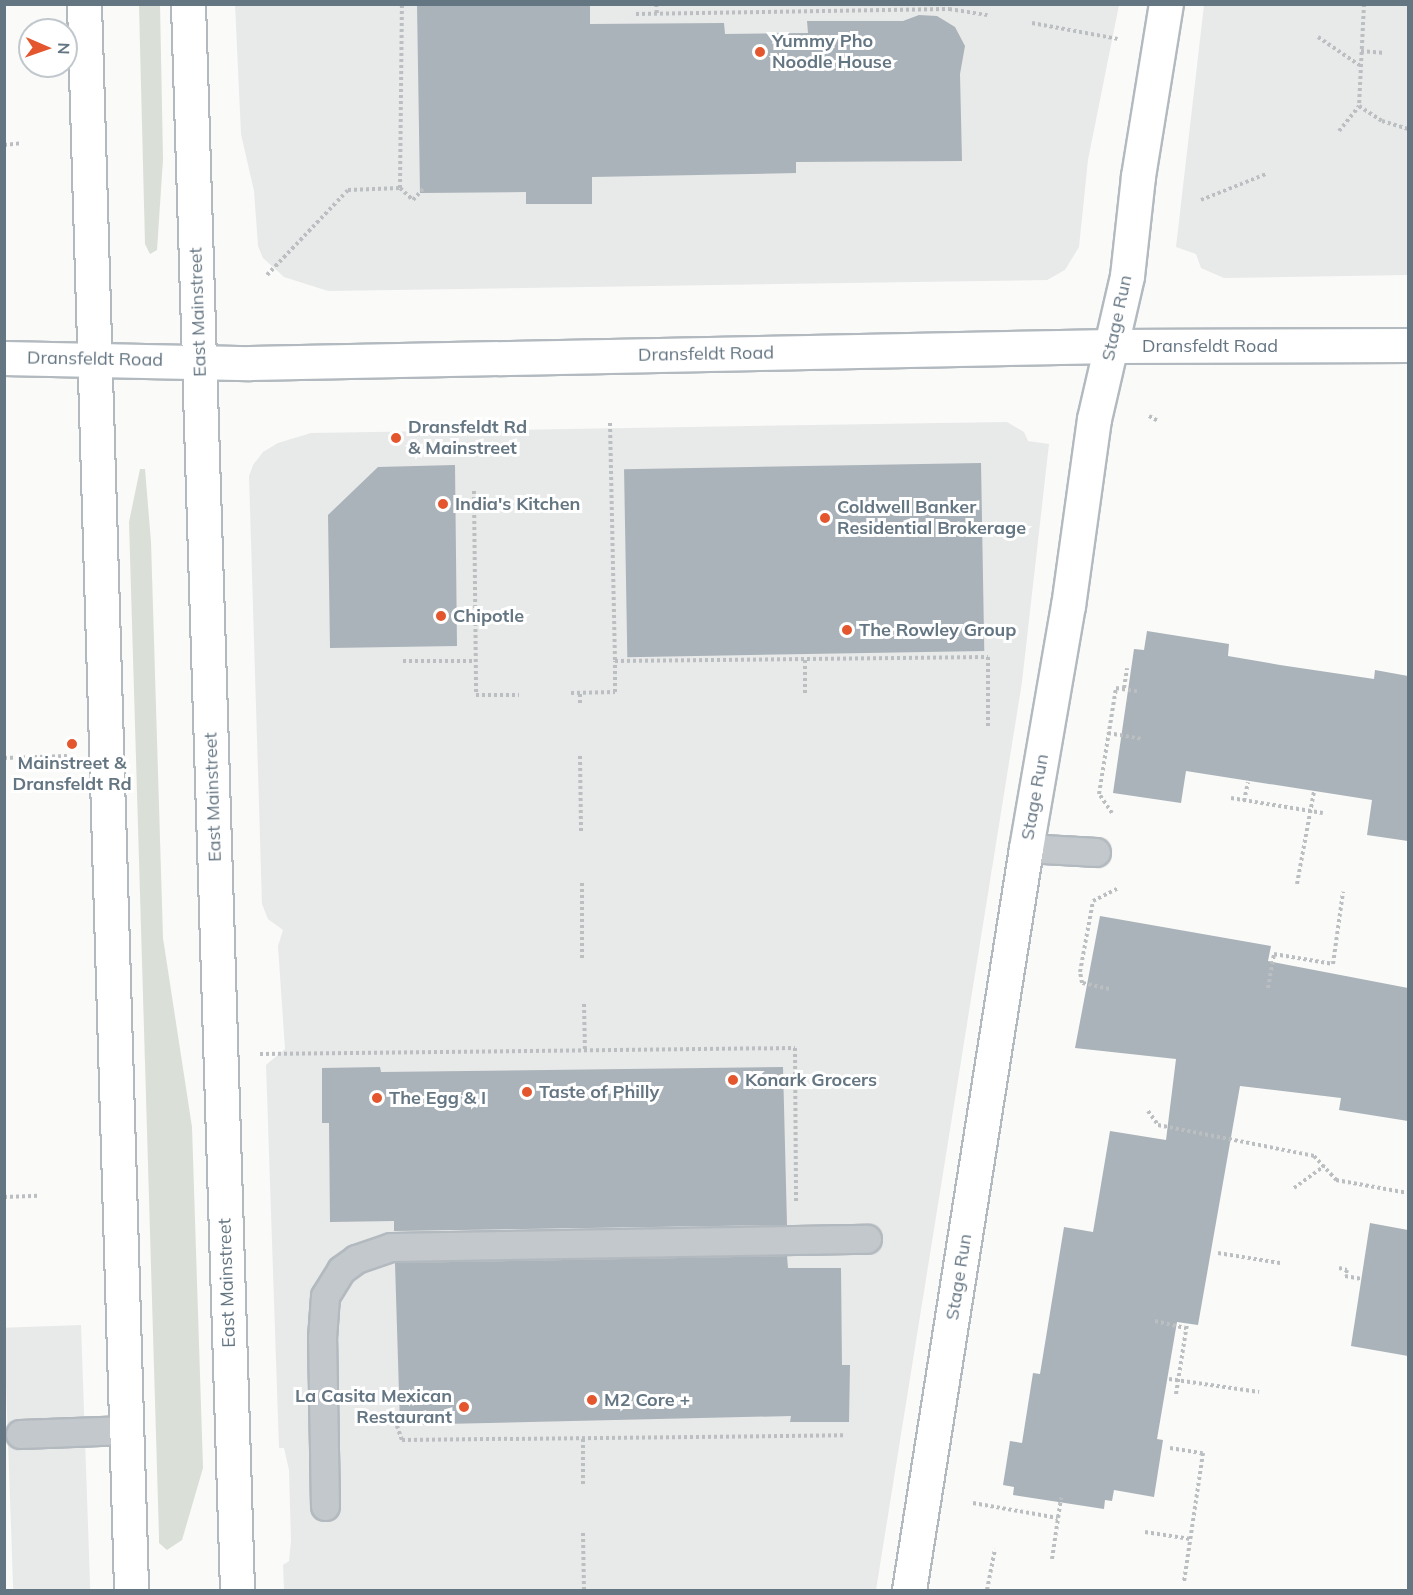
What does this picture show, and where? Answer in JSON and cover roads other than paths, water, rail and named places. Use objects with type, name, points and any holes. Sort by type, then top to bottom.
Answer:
[{"type":"main road","points":[[84,4],[131,1590]]},
{"type":"main road","name":"East Mainstreet","points":[[188,4],[237,1590]]},
{"type":"main road","name":"Stage Run","points":[[909,1590],[1026,848],[1068,606],[1094,419],[1127,276],[1138,176],[1166,4]]},
{"type":"main road","name":"Dransfeldt Road","points":[[4,358],[95,357],[200,362],[1112,346],[1408,345]]},
{"type":"lane","points":[[1026,848],[1095,852]]},
{"type":"lane","points":[[325,1506],[324,1305],[334,1281],[356,1259],[391,1247],[797,1242],[867,1239]]},
{"type":"lane","points":[[20,1434],[127,1430]]},
{"type":"place","name":"Yummy Pho Noodle House","points":[[760,52]]},
{"type":"place","name":"Dransfeldt Rd & Mainstreet","points":[[396,438]]},
{"type":"place","name":"India's Kitchen","points":[[443,504]]},
{"type":"place","name":"Coldwell Banker Residential Brokerage","points":[[825,518]]},
{"type":"place","name":"Chipotle","points":[[441,616]]},
{"type":"place","name":"The Rowley Group","points":[[847,630]]},
{"type":"place","name":"Mainstreet & Dransfeldt Rd","points":[[72,744]]},
{"type":"place","name":"Konark Grocers","points":[[733,1080]]},
{"type":"place","name":"Taste of Philly","points":[[527,1092]]},
{"type":"place","name":"The Egg & I","points":[[377,1098]]},
{"type":"place","name":"M2 Core +","points":[[592,1400]]},
{"type":"place","name":"La Casita Mexican Restaurant","points":[[464,1407]]}]
